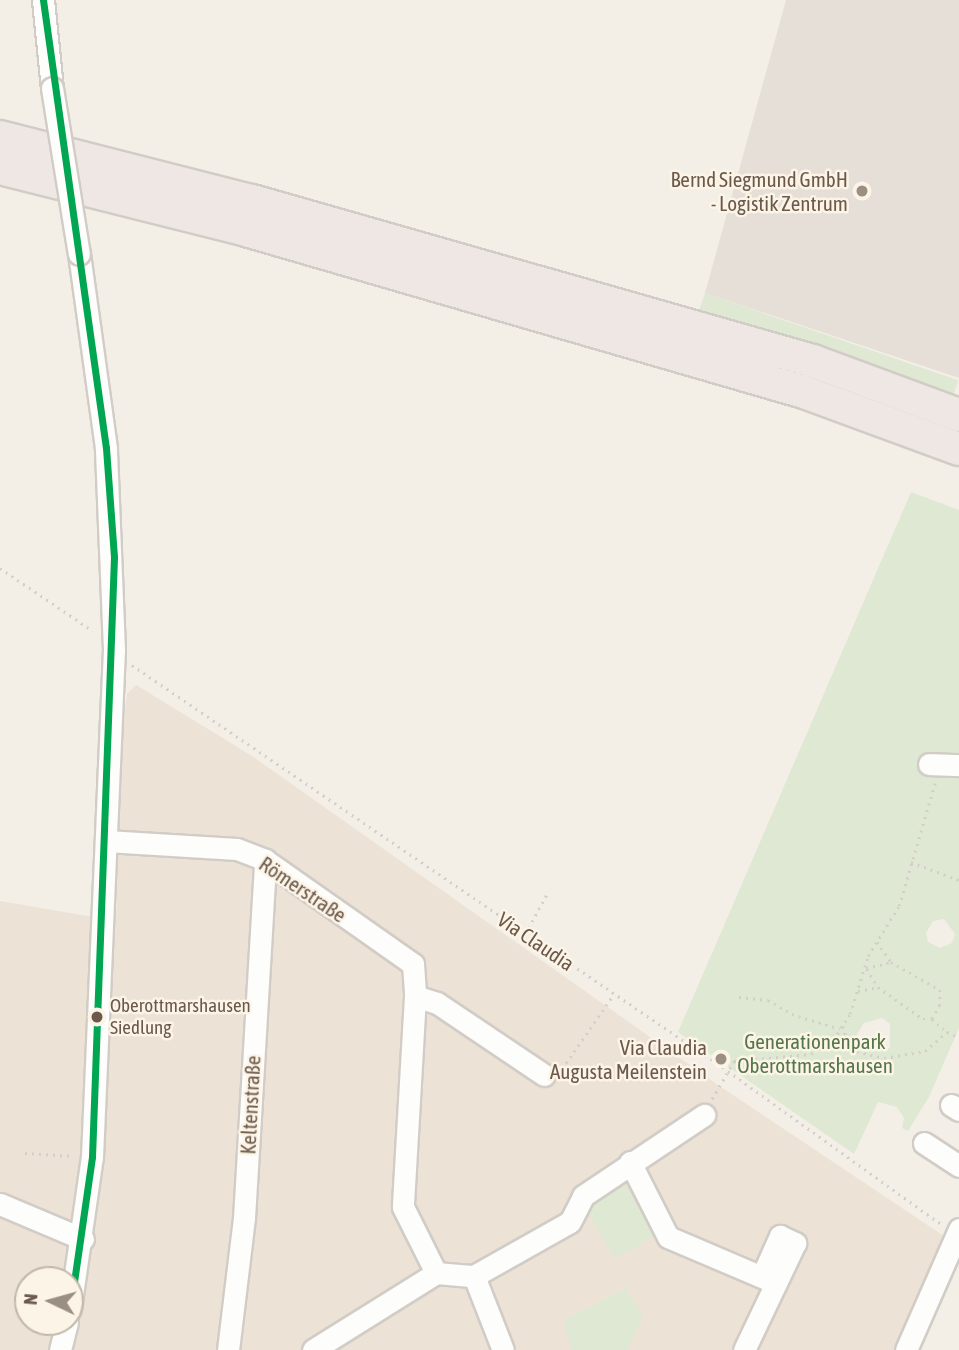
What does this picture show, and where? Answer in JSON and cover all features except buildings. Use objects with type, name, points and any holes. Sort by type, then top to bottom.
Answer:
[{"type":"highway","points":[[0,137],[252,201],[813,361],[959,415]]},
{"type":"highway","points":[[0,168],[246,230],[804,392],[959,449]]},
{"type":"street","points":[[43,0],[52,88],[106,448],[114,650],[92,1157],[78,1266]]},
{"type":"street","points":[[929,764],[959,765]]},
{"type":"street","name":"Römerstraße","points":[[106,841],[237,849],[265,860],[413,964],[415,996],[403,1207],[436,1273]]},
{"type":"street","name":"Keltenstraße","points":[[228,1350],[244,1217],[265,860]]},
{"type":"street","points":[[415,996],[438,1003],[544,1076]]},
{"type":"street","points":[[316,1349],[436,1273],[474,1276],[570,1222],[583,1196],[630,1162],[704,1115]]},
{"type":"street","points":[[924,1143],[959,1167]]},
{"type":"street","points":[[630,1162],[668,1237],[769,1280],[744,1350]]},
{"type":"street","points":[[0,1204],[83,1239]]},
{"type":"street","points":[[906,1350],[958,1232]]},
{"type":"street","points":[[474,1276],[503,1350]]},
{"type":"path","points":[[0,568],[99,635]]},
{"type":"path","name":"Via Claudia","points":[[114,650],[958,1232]]},
{"type":"path","points":[[820,1050],[842,1027],[877,942],[899,906],[935,789],[929,764]]},
{"type":"path","points":[[911,862],[959,880]]},
{"type":"path","points":[[525,934],[547,894]]},
{"type":"path","points":[[877,942],[891,962],[940,990],[940,1005],[932,1019]]},
{"type":"path","points":[[865,968],[891,962]]},
{"type":"path","points":[[865,968],[878,987],[923,1019],[932,1019],[947,1032],[959,1037]]},
{"type":"path","points":[[858,991],[878,987]]},
{"type":"path","points":[[544,1076],[562,1069],[614,995]]},
{"type":"path","points":[[738,997],[768,1000],[792,1014],[842,1027]]},
{"type":"path","points":[[842,1027],[850,1050]]},
{"type":"path","points":[[704,1115],[734,1061],[746,1057],[820,1050],[850,1050],[874,1059],[909,1055],[935,1045],[947,1032]]},
{"type":"path","points":[[25,1153],[92,1157]]},
{"type":"shaded area","name":"Bernd Siegmund GmbH - Logistik Zentrum","points":[[786,0],[959,0],[959,378],[705,293]]},
{"type":"shaded area","points":[[136,685],[252,756],[718,1085],[959,1246],[916,1350],[0,1350],[0,901],[116,921],[122,737],[127,694]]},
{"type":"green space","points":[[705,293],[958,380],[952,398],[699,311]]},
{"type":"green space","name":"Generationenpark Oberottmarshausen","points":[[911,492],[959,510],[959,1028],[929,1097],[908,1131],[902,1128],[904,1118],[897,1107],[878,1102],[854,1154],[678,1032]],"holes":[[[944,919],[955,934],[952,943],[940,948],[928,942],[926,933],[933,921]],[[882,1018],[890,1024],[890,1048],[863,1050],[857,1034],[864,1023]]]},
{"type":"green space","points":[[619,1184],[634,1190],[659,1233],[615,1259],[590,1216],[593,1200]]},
{"type":"green space","points":[[626,1288],[642,1315],[628,1350],[571,1350],[564,1320]]},
{"type":"transit line","points":[[43,0],[106,448],[114,557],[92,1157],[76,1266]]},
{"type":"place","name":"Bernd Siegmund GmbH - Logistik Zentrum","points":[[862,191]]},
{"type":"place","name":"Oberottmarshausen Siedlung","points":[[97,1017]]},
{"type":"place","name":"Via Claudia Augusta Meilenstein","points":[[721,1059]]}]
